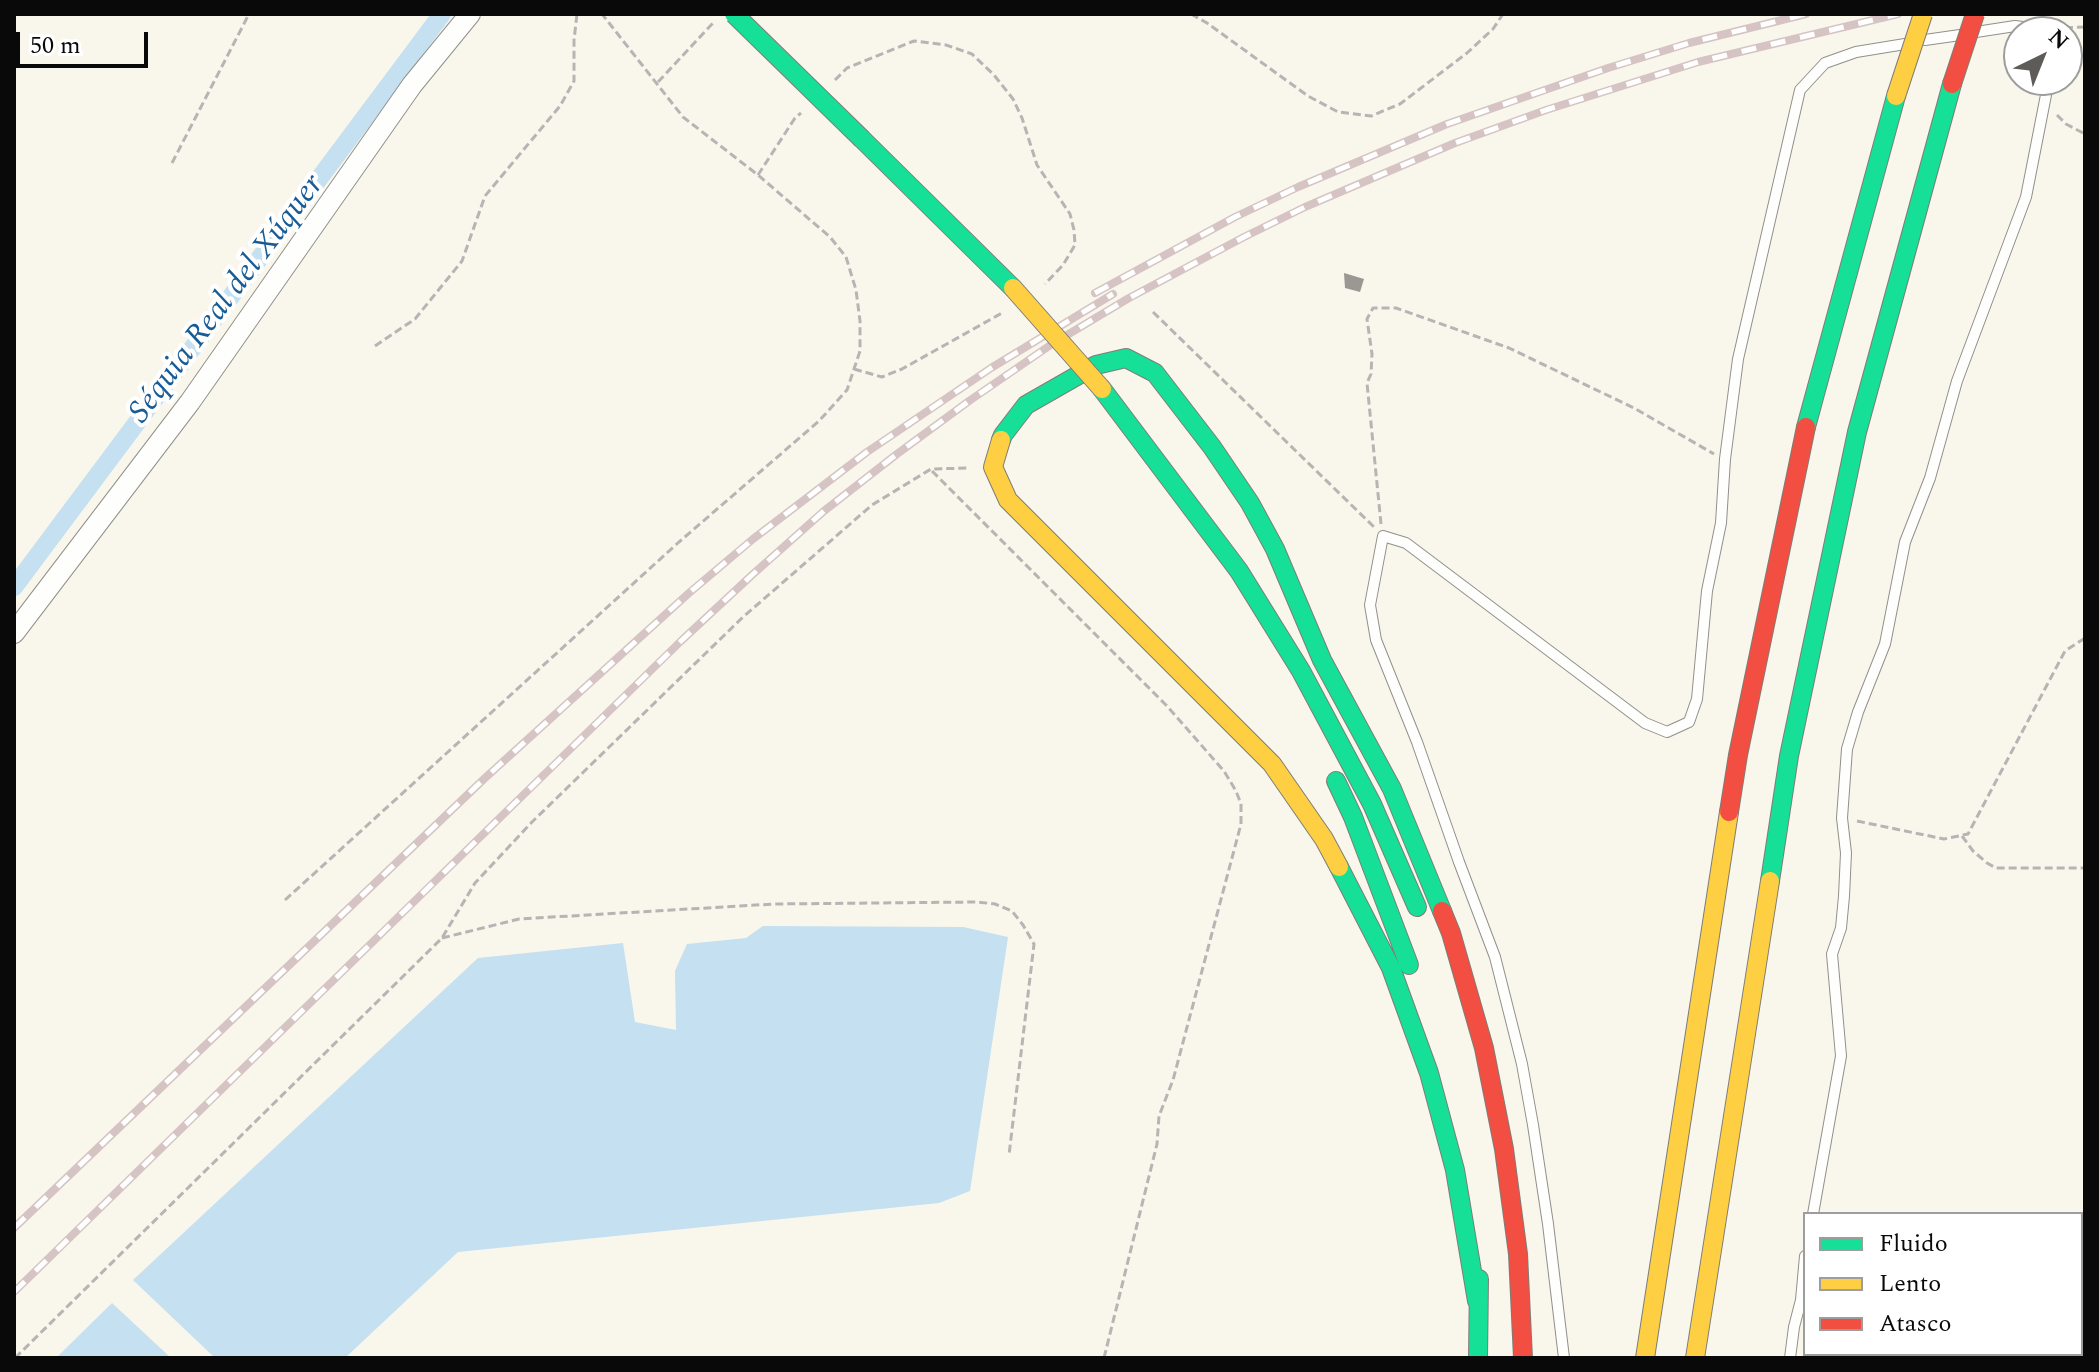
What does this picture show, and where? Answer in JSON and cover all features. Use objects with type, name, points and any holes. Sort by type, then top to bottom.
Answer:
[{"type":"main road","points":[[734,14],[1013,288],[1102,389],[1141,439],[1239,571],[1301,671],[1372,804],[1427,929]]},
{"type":"main road","points":[[1645,1358],[1738,755],[1808,417],[1896,96],[1923,14]]},
{"type":"main road","points":[[1695,1358],[1789,756],[1857,432],[1952,84],[1975,14]]},
{"type":"main road","points":[[1477,1301],[1455,1170],[1429,1073],[1391,968],[1324,839],[1272,764],[1008,500],[993,467],[1003,435],[1026,405],[1096,365],[1126,358],[1155,373],[1212,447],[1250,503],[1275,549],[1322,660],[1392,789],[1451,933],[1484,1048],[1504,1149],[1518,1254],[1523,1358]]},
{"type":"main road","points":[[1141,439],[1228,577],[1300,707]]},
{"type":"main road","points":[[1327,762],[1353,817],[1407,958],[1441,1067],[1464,1166],[1480,1264],[1478,1358]]},
{"type":"main road","points":[[1451,999],[1470,1054],[1494,1153],[1510,1256],[1515,1358]]},
{"type":"street","points":[[14,633],[190,402],[412,85],[470,14]]},
{"type":"lane","points":[[1564,1358],[1533,1125],[1522,1064],[1495,957],[1417,742],[1376,640],[1370,605],[1383,536],[1406,543],[1645,723],[1667,732],[1689,722],[1697,699],[1707,591],[1721,523],[1725,459],[1738,359],[1800,90],[1825,63],[1856,52],[2003,28]]},
{"type":"lane","points":[[1813,1212],[1841,1056],[1832,954],[1841,928],[1844,896],[1846,853],[1842,818],[1847,749],[1885,644],[1905,542],[1930,478],[1957,381],[2026,197],[2046,96]]},
{"type":"lane","points":[[1790,1358],[1803,1278]]},
{"type":"path","points":[[172,163],[249,14]]},
{"type":"path","points":[[375,346],[415,319],[462,261],[485,196],[560,106],[574,81],[577,14]]},
{"type":"path","points":[[285,900],[679,542],[819,421],[847,390],[860,351],[860,321],[856,290],[846,257],[830,237],[758,175],[683,117],[602,14]]},
{"type":"path","points":[[1191,14],[1308,96],[1338,112],[1371,116],[1400,104],[1467,53],[1493,29],[1503,14]]},
{"type":"path","points":[[657,82],[715,21]]},
{"type":"path","points":[[2046,96],[2051,110],[2066,124],[2085,134]]},
{"type":"path","points":[[1383,536],[1367,383],[1371,374],[1372,354],[1367,319],[1373,308],[1396,308],[1509,348],[1634,408],[1725,459]]},
{"type":"path","points":[[1153,312],[1383,536]]},
{"type":"path","points":[[15,1358],[442,938],[475,883],[503,852],[743,617],[872,505],[931,469],[993,467]]},
{"type":"path","points":[[931,469],[1166,705],[1224,771],[1241,804],[1241,824],[1173,1080],[1159,1116],[1157,1144],[1104,1358]]},
{"type":"path","points":[[1842,818],[1944,839],[1968,834],[2065,651],[2085,638]]},
{"type":"path","points":[[1961,835],[1973,851],[1996,868],[2085,868]]},
{"type":"path","points":[[442,938],[519,919],[551,917],[774,904],[995,904],[1012,911],[1034,944],[1009,1155]]},
{"type":"water","points":[[763,926],[963,927],[1008,937],[970,1191],[939,1203],[458,1252],[345,1358],[215,1358],[133,1280],[478,958],[623,943],[635,1022],[676,1030],[675,971],[687,944],[746,938]]},
{"type":"water","points":[[112,1303],[171,1358],[56,1358]]},
{"type":"building","points":[[1344,273],[1364,279],[1360,292],[1345,288]]},
{"type":"waterway","name":"Séquia Real del Xúquer","points":[[14,587],[442,14]]},
{"type":"railway","points":[[1095,293],[1235,217],[1447,124],[1689,43],[1806,14]]},
{"type":"railway","points":[[14,1292],[752,575],[824,511],[897,454],[1052,344],[1129,298],[1244,237],[1305,207],[1455,143],[1546,110],[1698,62],[1898,14]]},
{"type":"railway","points":[[14,1228],[485,778],[689,593],[753,539],[867,452],[991,368],[1113,294]]},
{"type":"traffic: fast","points":[[734,14],[862,139]]},
{"type":"traffic: fast","points":[[1770,881],[1789,756],[1857,432],[1952,84]]},
{"type":"traffic: fast","points":[[1806,427],[1896,96]]},
{"type":"traffic: fast","points":[[862,139],[1013,288]]},
{"type":"traffic: fast","points":[[1001,440],[1026,405],[1096,365],[1126,358],[1155,373],[1212,447],[1250,503],[1275,549],[1322,660],[1392,789],[1442,911]]},
{"type":"traffic: fast","points":[[1102,389],[1239,571],[1301,671],[1372,804],[1417,907]]},
{"type":"traffic: fast","points":[[1336,781],[1353,817],[1409,965]]},
{"type":"traffic: fast","points":[[1339,867],[1391,968],[1429,1073],[1455,1170],[1477,1301]]},
{"type":"traffic: fast","points":[[1478,1358],[1479,1279]]},
{"type":"traffic: slow","points":[[1896,96],[1923,14]]},
{"type":"traffic: slow","points":[[1013,288],[1102,389]]},
{"type":"traffic: slow","points":[[1001,440],[993,467],[1008,500],[1272,764],[1324,839],[1339,867]]},
{"type":"traffic: slow","points":[[1645,1358],[1729,812]]},
{"type":"traffic: slow","points":[[1695,1358],[1770,881]]},
{"type":"traffic: jam","points":[[1952,84],[1975,14]]},
{"type":"traffic: jam","points":[[1729,812],[1806,427]]},
{"type":"traffic: jam","points":[[1442,911],[1484,1048],[1504,1149],[1518,1254],[1523,1358]]}]
